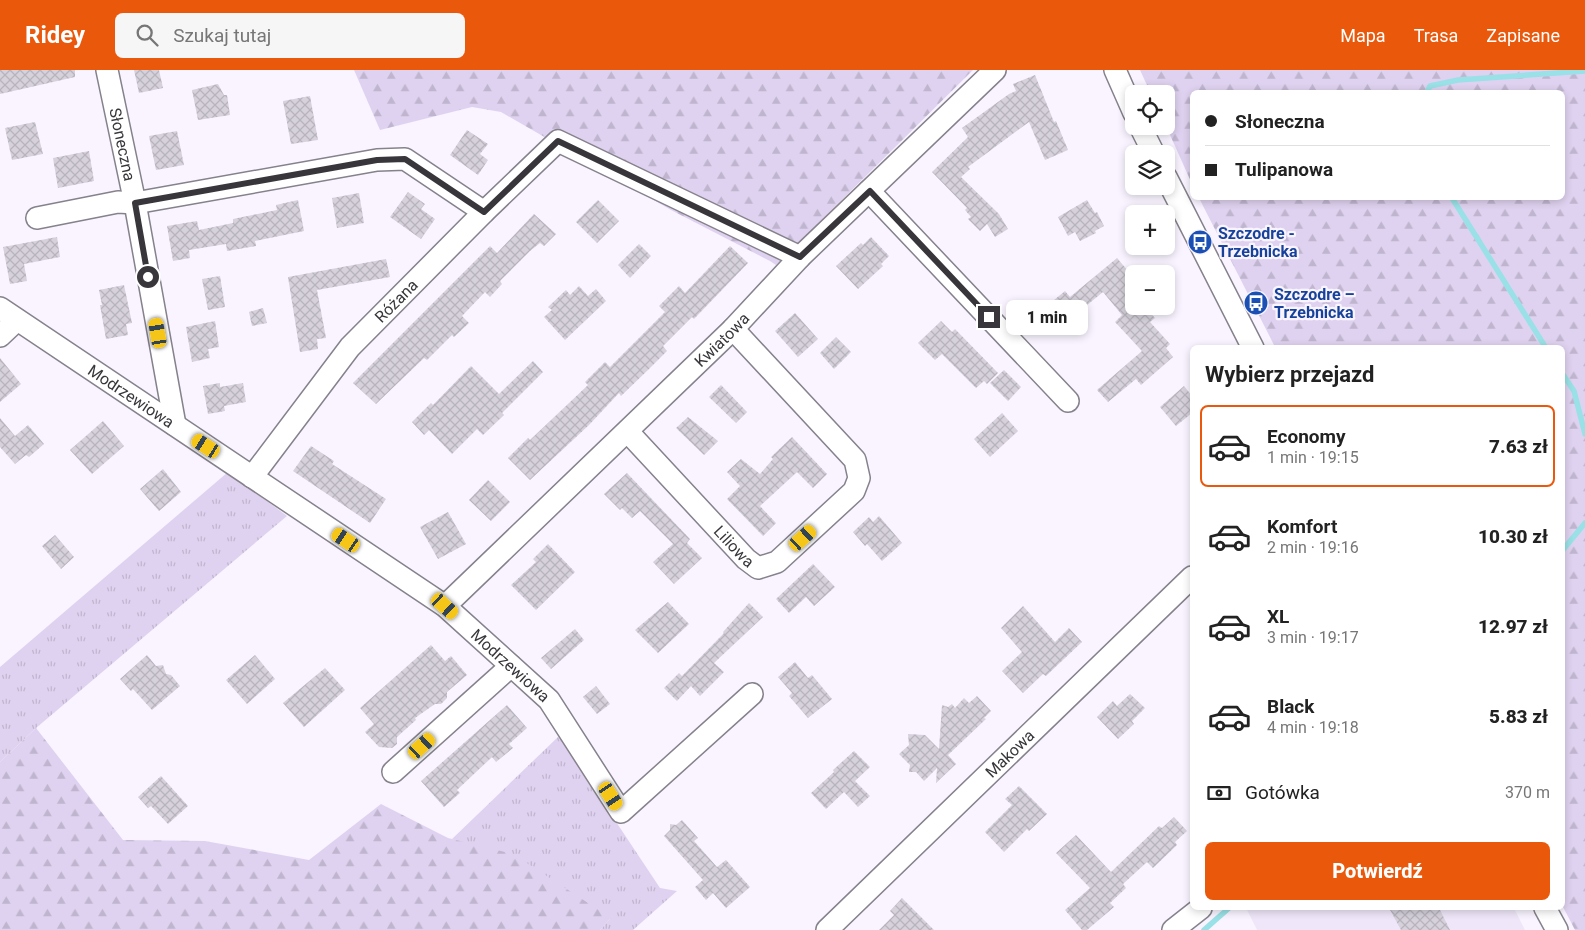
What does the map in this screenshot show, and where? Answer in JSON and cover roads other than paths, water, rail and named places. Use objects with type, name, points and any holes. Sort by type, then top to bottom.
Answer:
[{"type":"street","name":"Słoneczna","points":[[107,70],[135,203],[175,425]]},
{"type":"street","name":"Kwiatowa","points":[[445,606],[628,432],[733,329],[800,257],[996,70]]},
{"type":"street","points":[[1115,70],[1125,92]]},
{"type":"street","name":"Różana","points":[[252,477],[350,347],[484,212],[558,141],[800,257]]},
{"type":"street","points":[[36,218],[118,202],[135,203],[377,160],[405,159],[484,212]]},
{"type":"street","points":[[870,191],[1068,401]]},
{"type":"street","points":[[1175,195],[1251,345]]},
{"type":"street","name":"Modrzewiowa","points":[[0,308],[445,606],[549,700],[621,812],[752,694]]},
{"type":"street","points":[[0,336],[18,320]]},
{"type":"street","name":"Liliowa","points":[[628,432],[746,559],[758,568],[777,562],[854,491],[859,478],[854,460],[733,329]]},
{"type":"street","name":"Makowa","points":[[828,930],[1190,579]]},
{"type":"street","points":[[393,772],[511,666]]},
{"type":"street","points":[[1173,930],[1198,910]]},
{"type":"street","points":[[1546,910],[1557,930]]},
{"type":"waterway","points":[[1428,90],[1430,86],[1458,80],[1585,71]]},
{"type":"waterway","points":[[1453,200],[1544,345]]},
{"type":"waterway","points":[[1565,378],[1574,391],[1585,434]]},
{"type":"waterway","points":[[1565,547],[1585,523]]},
{"type":"waterway","points":[[1204,930],[1227,910]]},
{"type":"place","name":"Szczodre - Trzebnicka","points":[[1200,242]]},
{"type":"place","name":"Szczodre – Trzebnicka","points":[[1256,303]]}]
